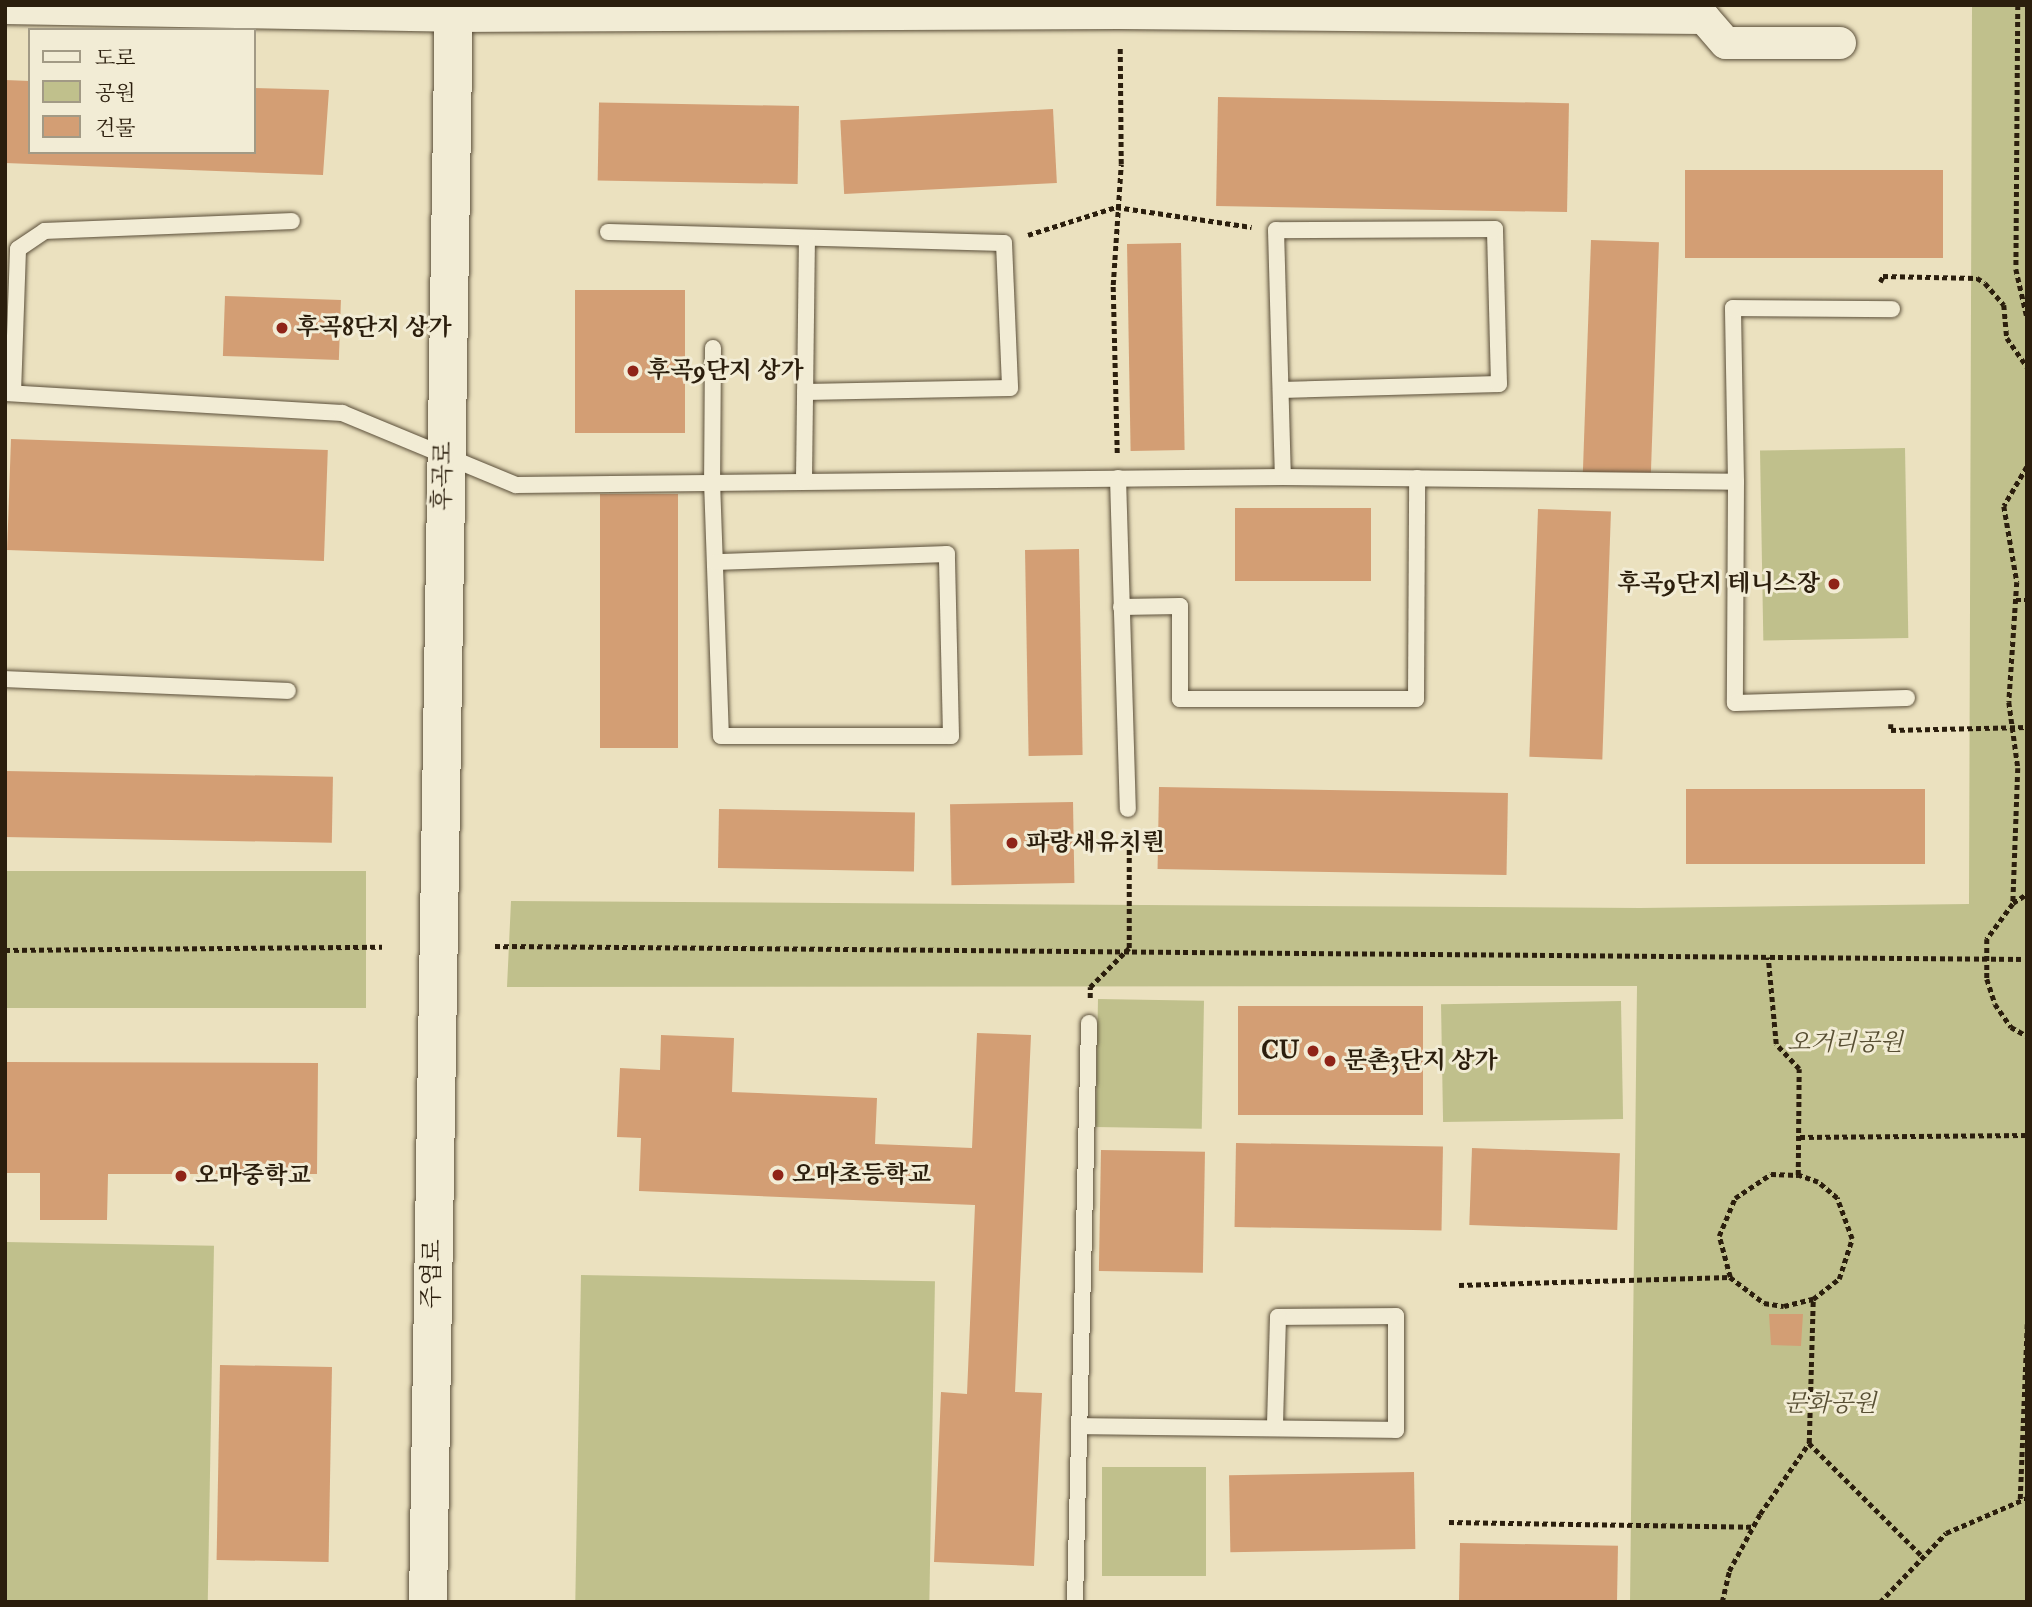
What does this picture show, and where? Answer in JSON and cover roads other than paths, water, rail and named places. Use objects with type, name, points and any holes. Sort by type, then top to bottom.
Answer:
[{"type":"street","points":[[5,8],[1704,12],[1726,43],[1840,43]]},
{"type":"street","name":"후곡로","points":[[438,947],[443,454],[454,11]]},
{"type":"street","name":"주엽로","points":[[428,1602],[438,947]]},
{"type":"lane","points":[[292,222],[46,231],[18,249],[9,393],[342,413],[516,485],[1283,477],[1736,482]]},
{"type":"lane","points":[[1281,390],[1499,384],[1494,229],[1276,230],[1283,477]]},
{"type":"lane","points":[[608,232],[807,242],[1004,243],[1010,388],[805,392]]},
{"type":"lane","points":[[804,480],[807,242]]},
{"type":"lane","points":[[1885,308],[1733,308],[1736,482],[1735,703],[1900,698]]},
{"type":"lane","points":[[713,348],[712,481],[721,736],[951,736],[947,554],[715,562]]},
{"type":"lane","points":[[1118,478],[1128,809]]},
{"type":"lane","points":[[1121,607],[1180,607],[1180,699],[1416,699],[1417,478]]},
{"type":"lane","points":[[5,679],[288,691]]},
{"type":"lane","points":[[1074,1602],[1089,1023]]},
{"type":"lane","points":[[1079,1426],[1396,1430],[1396,1316],[1278,1317],[1275,1427]]},
{"type":"place","name":"후곡8단지 상가","points":[[282,328]]},
{"type":"place","name":"후곡9단지 상가","points":[[633,371]]},
{"type":"place","name":"후곡9단지 테니스장","points":[[1834,584]]},
{"type":"place","name":"파랑새유치뤈","points":[[1012,843]]},
{"type":"place","name":"CU","points":[[1313,1051]]},
{"type":"place","name":"문촌3단지 상가","points":[[1330,1061]]},
{"type":"place","name":"오마초등학교","points":[[778,1175]]},
{"type":"place","name":"오마중학교","points":[[181,1176]]},
{"type":"park label","name":"오거리공원","points":[[1845,1043]]},
{"type":"park label","name":"문화공원","points":[[1830,1404]]}]
